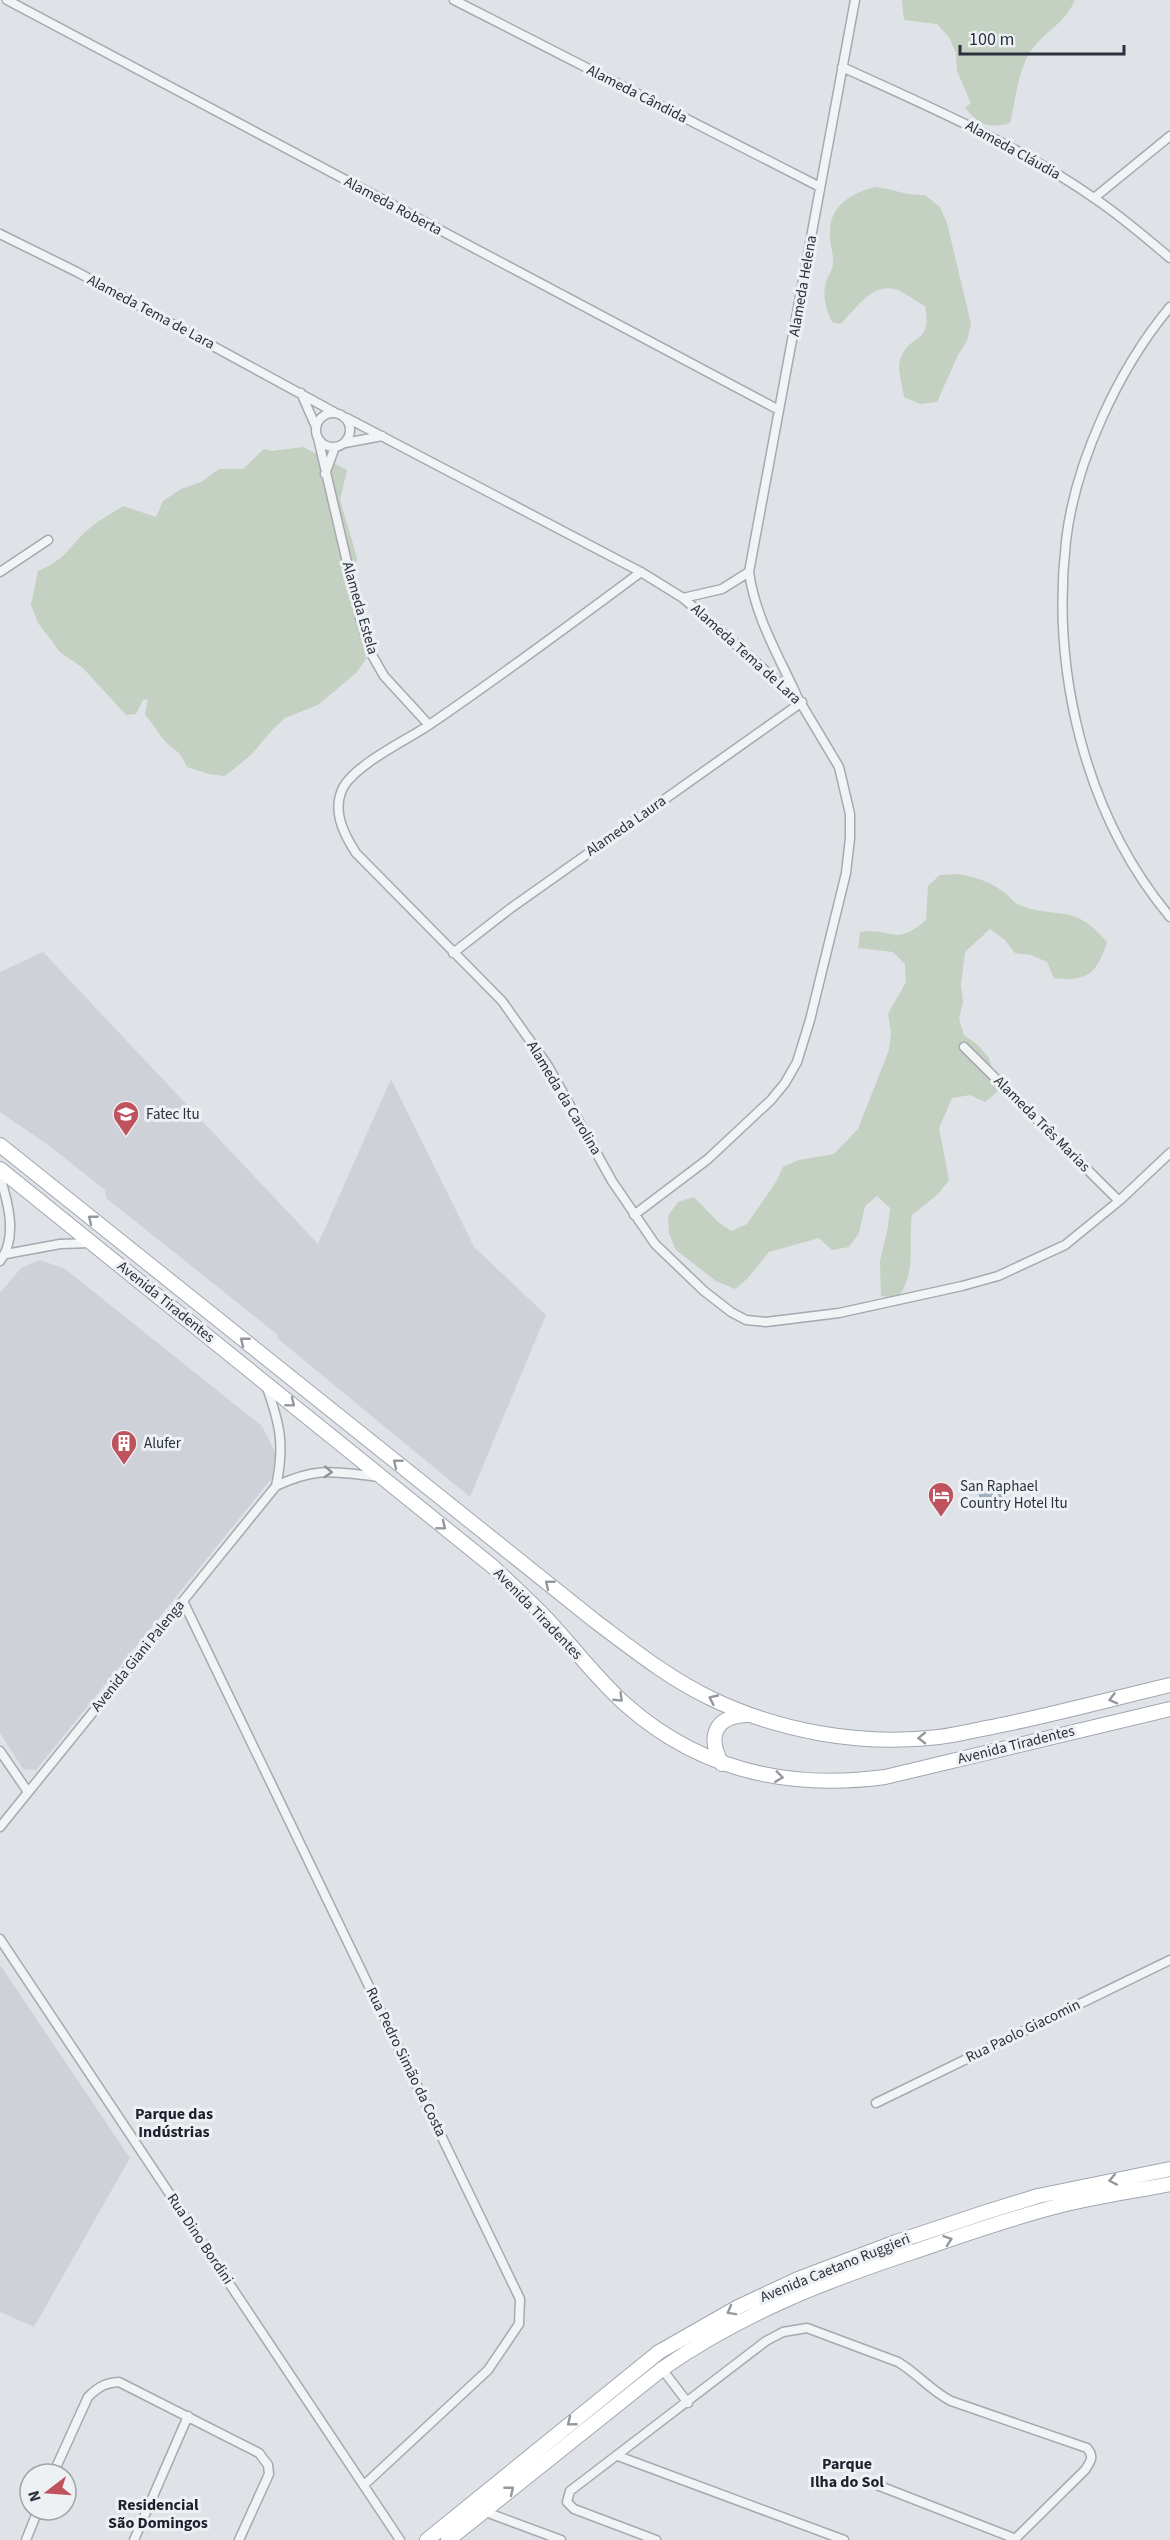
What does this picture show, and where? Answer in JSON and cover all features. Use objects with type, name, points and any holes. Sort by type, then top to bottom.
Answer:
[{"type":"main road","name":"Avenida Tiradentes","points":[[0,1145],[603,1627],[680,1682],[750,1715],[825,1735],[877,1739],[939,1737],[1025,1720],[1170,1685]]},
{"type":"main road","name":"Avenida Tiradentes","points":[[0,1169],[492,1566],[548,1621],[600,1679],[636,1713],[675,1740],[722,1764],[775,1777],[829,1782],[885,1778],[1167,1712]]},
{"type":"main road","points":[[722,1764],[714,1745],[713,1736],[717,1727],[729,1718],[750,1715]]},
{"type":"main road","name":"Avenida Caetano Ruggieri","points":[[427,2540],[659,2352],[738,2307],[809,2275],[896,2242],[983,2213],[1038,2196],[1170,2169]]},
{"type":"main road","name":"Avenida Caetano Ruggieri","points":[[448,2540],[662,2369],[689,2350],[754,2314],[803,2291],[980,2229],[1062,2205],[1170,2184]]},
{"type":"street","name":"Alameda Roberta","points":[[7,0],[779,410]]},
{"type":"street","name":"Alameda Cândida","points":[[454,0],[820,187]]},
{"type":"street","name":"Alameda Helena","points":[[799,698],[759,616],[752,595],[749,572],[855,0]]},
{"type":"street","name":"Alameda Cláudia","points":[[842,67],[972,127],[1032,159],[1094,198],[1170,258]]},
{"type":"street","points":[[1094,198],[1170,136]]},
{"type":"street","name":"Alameda Tema de Lara","points":[[0,234],[641,572],[683,598],[799,698],[839,767],[850,814],[850,838],[846,873],[810,1020],[797,1062],[771,1100],[748,1123],[708,1159],[634,1215]]},
{"type":"street","points":[[1170,307],[1148,333],[1110,400],[1096,434],[1072,509],[1066,539],[1062,586],[1063,632],[1070,690],[1077,726],[1090,769],[1119,840],[1140,876],[1170,917]]},
{"type":"street","points":[[301,393],[322,443],[335,447],[382,436]]},
{"type":"street","points":[[316,427],[322,416],[334,412]]},
{"type":"street","points":[[345,443],[351,431],[347,418]]},
{"type":"street","name":"Alameda Estela","points":[[318,438],[360,618],[372,655],[384,676],[429,725]]},
{"type":"street","points":[[325,474],[335,447]]},
{"type":"street","points":[[0,572],[48,540]]},
{"type":"street","name":"Alameda da Carolina","points":[[641,572],[429,725],[357,771],[345,785],[339,801],[339,819],[356,853],[502,1001],[548,1065],[612,1181],[655,1244],[704,1291],[731,1312],[746,1320],[766,1322],[839,1313],[998,1276],[1065,1245],[1119,1201],[1170,1153]]},
{"type":"street","points":[[683,598],[722,589],[749,572]]},
{"type":"street","name":"Alameda Laura","points":[[453,953],[511,908],[799,698]]},
{"type":"street","name":"Alameda Três Marias","points":[[964,1047],[1119,1201]]},
{"type":"street","points":[[0,1178],[10,1217],[3,1257],[60,1244],[93,1244]]},
{"type":"street","points":[[265,1382],[282,1442],[282,1459],[276,1486]]},
{"type":"street","points":[[276,1486],[309,1472],[383,1478]]},
{"type":"street","name":"Avenida Giani Palenga","points":[[0,1827],[276,1486]]},
{"type":"street","name":"Rua Pedro Simão da Costa","points":[[183,1601],[520,2299],[519,2324],[488,2370],[364,2485]]},
{"type":"street","points":[[0,1751],[28,1792]]},
{"type":"street","name":"Rua Dino Bordini","points":[[0,1939],[400,2540]]},
{"type":"street","name":"Rua Paolo Giacomin","points":[[876,2103],[1170,1960]]},
{"type":"street","points":[[656,2540],[573,2509],[567,2502],[570,2492],[766,2341],[793,2329],[807,2328],[898,2362],[910,2369],[939,2395],[951,2401],[1087,2448],[1092,2453],[1092,2460],[1085,2470],[1015,2539],[877,2485]]},
{"type":"street","points":[[662,2369],[688,2403]]},
{"type":"street","points":[[58,2462],[88,2397],[97,2388],[108,2383],[119,2382],[129,2385],[259,2453],[268,2465],[269,2474],[239,2540]]},
{"type":"street","points":[[134,2540],[188,2416]]},
{"type":"street","points":[[618,2456],[844,2540]]},
{"type":"street","points":[[483,2511],[561,2540]]},
{"type":"street","points":[[26,2540],[33,2522]]},
{"type":"shaded area","points":[[43,952],[318,1244],[391,1079],[474,1247],[546,1315],[470,1497],[277,1338],[278,1335],[106,1198],[105,1190],[51,1147],[0,1112],[0,972]]},
{"type":"shaded area","points":[[40,1260],[65,1269],[262,1426],[276,1454],[272,1478],[36,1770],[23,1769],[0,1733],[0,1293],[21,1268]]},
{"type":"shaded area","points":[[0,1965],[130,2158],[34,2327],[0,2312]]},
{"type":"green space","points":[[902,0],[1075,0],[1067,14],[1038,42],[1026,60],[1010,123],[996,126],[980,122],[965,108],[971,103],[957,71],[956,53],[949,37],[937,24],[904,20]]},
{"type":"green space","points":[[875,187],[925,195],[940,207],[947,223],[971,324],[967,341],[958,355],[937,402],[920,404],[904,397],[900,373],[899,364],[904,351],[919,338],[926,327],[925,306],[898,290],[886,288],[864,299],[840,324],[832,322],[826,307],[824,292],[833,264],[830,236],[834,214],[838,207],[851,197]]},
{"type":"green space","points":[[303,447],[347,470],[340,500],[357,558],[352,591],[353,608],[365,641],[366,659],[356,673],[318,705],[285,718],[251,755],[225,776],[187,767],[180,754],[163,739],[145,715],[148,699],[143,700],[136,714],[126,715],[83,668],[60,652],[38,623],[31,605],[38,571],[56,561],[91,527],[123,506],[156,517],[163,501],[181,489],[201,482],[219,469],[243,469],[264,449],[271,451]]},
{"type":"green space","points":[[958,874],[989,883],[1019,905],[1065,914],[1085,921],[1107,942],[1095,968],[1083,977],[1054,978],[1047,962],[1031,955],[1015,953],[1005,940],[990,929],[965,952],[961,984],[963,1002],[959,1019],[964,1035],[978,1045],[989,1058],[998,1091],[985,1102],[970,1095],[952,1098],[939,1128],[949,1180],[938,1194],[912,1215],[910,1268],[904,1288],[898,1298],[881,1296],[880,1261],[890,1208],[877,1196],[865,1206],[859,1233],[849,1247],[832,1250],[819,1238],[769,1252],[747,1279],[735,1289],[716,1281],[676,1250],[669,1233],[668,1216],[678,1202],[694,1197],[718,1222],[731,1231],[747,1224],[776,1182],[783,1167],[799,1160],[834,1154],[858,1129],[889,1050],[891,1032],[888,1014],[906,982],[905,964],[893,952],[858,948],[860,932],[872,931],[894,935],[907,933],[926,920],[928,886],[940,875]]},
{"type":"water","points":[[999,1481],[1004,1482],[1008,1502],[983,1511],[977,1488]]},
{"type":"place","name":"Fatec Itu","points":[[126,1137]]},
{"type":"place","name":"Alufer","points":[[124,1466]]},
{"type":"place","name":"San Raphael Country Hotel Itu","points":[[941,1518]]},
{"type":"district","name":"Parque das Indústrias","points":[[174,2123]]},
{"type":"district","name":"Parque Ilha do Sol","points":[[847,2473]]},
{"type":"district","name":"Residencial São Domingos","points":[[158,2514]]}]
